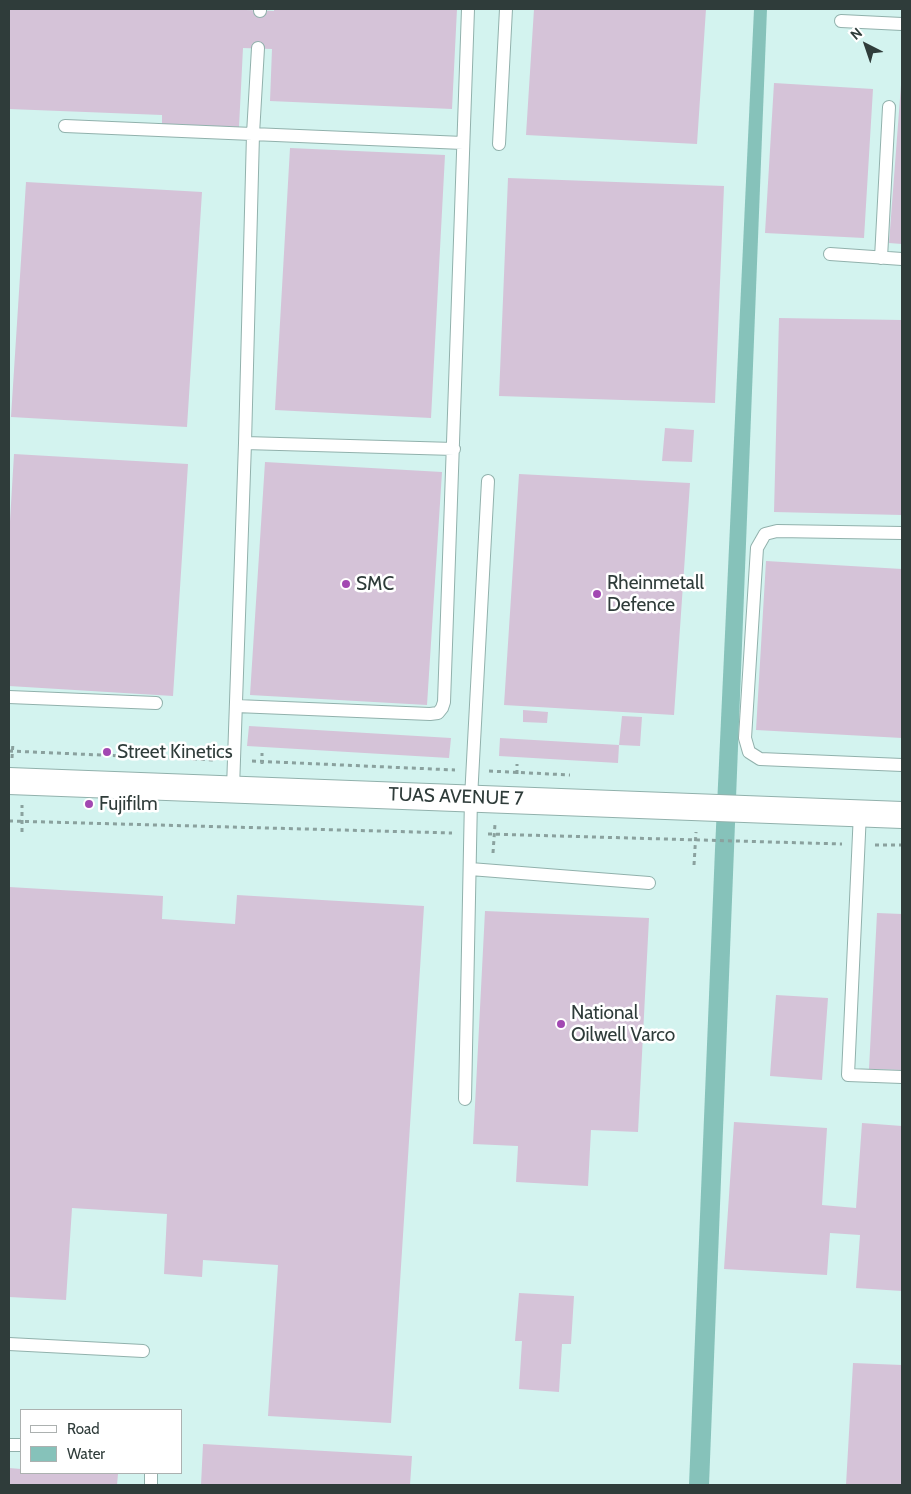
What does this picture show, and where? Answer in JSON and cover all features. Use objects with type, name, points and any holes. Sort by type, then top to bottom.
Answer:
[{"type":"street","name":"TUAS AVENUE 7","points":[[9,781],[902,814]]},
{"type":"lane","points":[[236,706],[430,714],[438,713],[444,702],[468,9]]},
{"type":"lane","points":[[498,144],[506,9]]},
{"type":"lane","points":[[842,21],[902,24]]},
{"type":"lane","points":[[233,788],[253,134],[258,48]]},
{"type":"lane","points":[[881,258],[889,107]]},
{"type":"lane","points":[[65,126],[463,143]]},
{"type":"lane","points":[[830,254],[902,259]]},
{"type":"lane","points":[[245,443],[454,450]]},
{"type":"lane","points":[[465,1099],[472,798],[488,481]]},
{"type":"lane","points":[[902,533],[778,531],[766,534],[757,548],[746,738],[749,752],[760,759],[902,765]]},
{"type":"lane","points":[[9,697],[156,703]]},
{"type":"lane","points":[[860,812],[848,1075],[902,1077]]},
{"type":"lane","points":[[470,869],[649,883]]},
{"type":"lane","points":[[9,1344],[143,1351]]},
{"type":"path","points":[[694,865],[697,806]]},
{"type":"water","points":[[754,9],[767,9],[709,1485],[689,1485],[715,849]]},
{"type":"building","points":[[9,9],[246,9],[274,11],[274,9],[457,9],[452,109],[270,101],[272,49],[243,48],[239,127],[162,124],[162,115],[9,109]]},
{"type":"building","points":[[534,9],[706,9],[697,144],[526,135]]},
{"type":"building","points":[[774,83],[873,89],[864,238],[765,233]]},
{"type":"building","points":[[902,85],[902,244],[889,243]]},
{"type":"building","points":[[290,148],[445,155],[431,418],[275,410]]},
{"type":"building","points":[[508,178],[724,186],[715,403],[499,396]]},
{"type":"building","points":[[26,182],[202,192],[187,427],[11,417]]},
{"type":"building","points":[[779,318],[902,320],[902,515],[774,512]]},
{"type":"building","points":[[665,428],[694,430],[692,462],[662,461]]},
{"type":"building","points":[[14,454],[188,464],[173,696],[9,686],[9,538]]},
{"type":"building","name":"SMC","points":[[265,462],[442,472],[427,705],[250,695]]},
{"type":"building","name":"Rheinmetall Defence","points":[[519,474],[690,483],[674,715],[504,705]]},
{"type":"building","points":[[766,561],[902,569],[902,738],[756,730]]},
{"type":"building","points":[[523,710],[548,712],[547,723],[523,722]]},
{"type":"building","points":[[622,716],[642,717],[640,746],[619,745]]},
{"type":"building","points":[[249,726],[451,738],[449,758],[247,746]]},
{"type":"building","points":[[500,738],[619,745],[618,763],[499,756]]},
{"type":"building","points":[[9,887],[163,896],[162,919],[235,924],[237,895],[424,906],[391,1423],[268,1416],[278,1265],[203,1260],[202,1277],[164,1274],[167,1214],[72,1208],[66,1300],[9,1297]]},
{"type":"building","name":"National Oilwell Varco","points":[[485,911],[649,918],[638,1132],[591,1130],[588,1186],[516,1182],[518,1146],[473,1144]]},
{"type":"building","points":[[877,913],[902,914],[902,1070],[869,1069]]},
{"type":"building","points":[[776,995],[828,998],[822,1080],[770,1076]]},
{"type":"building","points":[[734,1122],[827,1128],[822,1205],[856,1208],[862,1123],[902,1126],[902,1291],[856,1288],[860,1235],[830,1233],[827,1275],[724,1269]]},
{"type":"building","points":[[519,1293],[574,1296],[571,1344],[562,1344],[559,1392],[519,1389],[522,1341],[515,1341]]},
{"type":"building","points":[[853,1363],[902,1365],[902,1485],[846,1485]]},
{"type":"building","points":[[203,1444],[412,1456],[410,1485],[201,1485]]},
{"type":"building","points":[[9,1468],[20,1469],[20,1474],[118,1474],[117,1485],[9,1485]]},
{"type":"place","name":"SMC","points":[[346,584]]},
{"type":"place","name":"Rheinmetall Defence","points":[[597,594]]},
{"type":"place","name":"Street Kinetics","points":[[107,752]]},
{"type":"place","name":"Fujifilm","points":[[89,804]]},
{"type":"place","name":"National Oilwell Varco","points":[[561,1024]]}]
